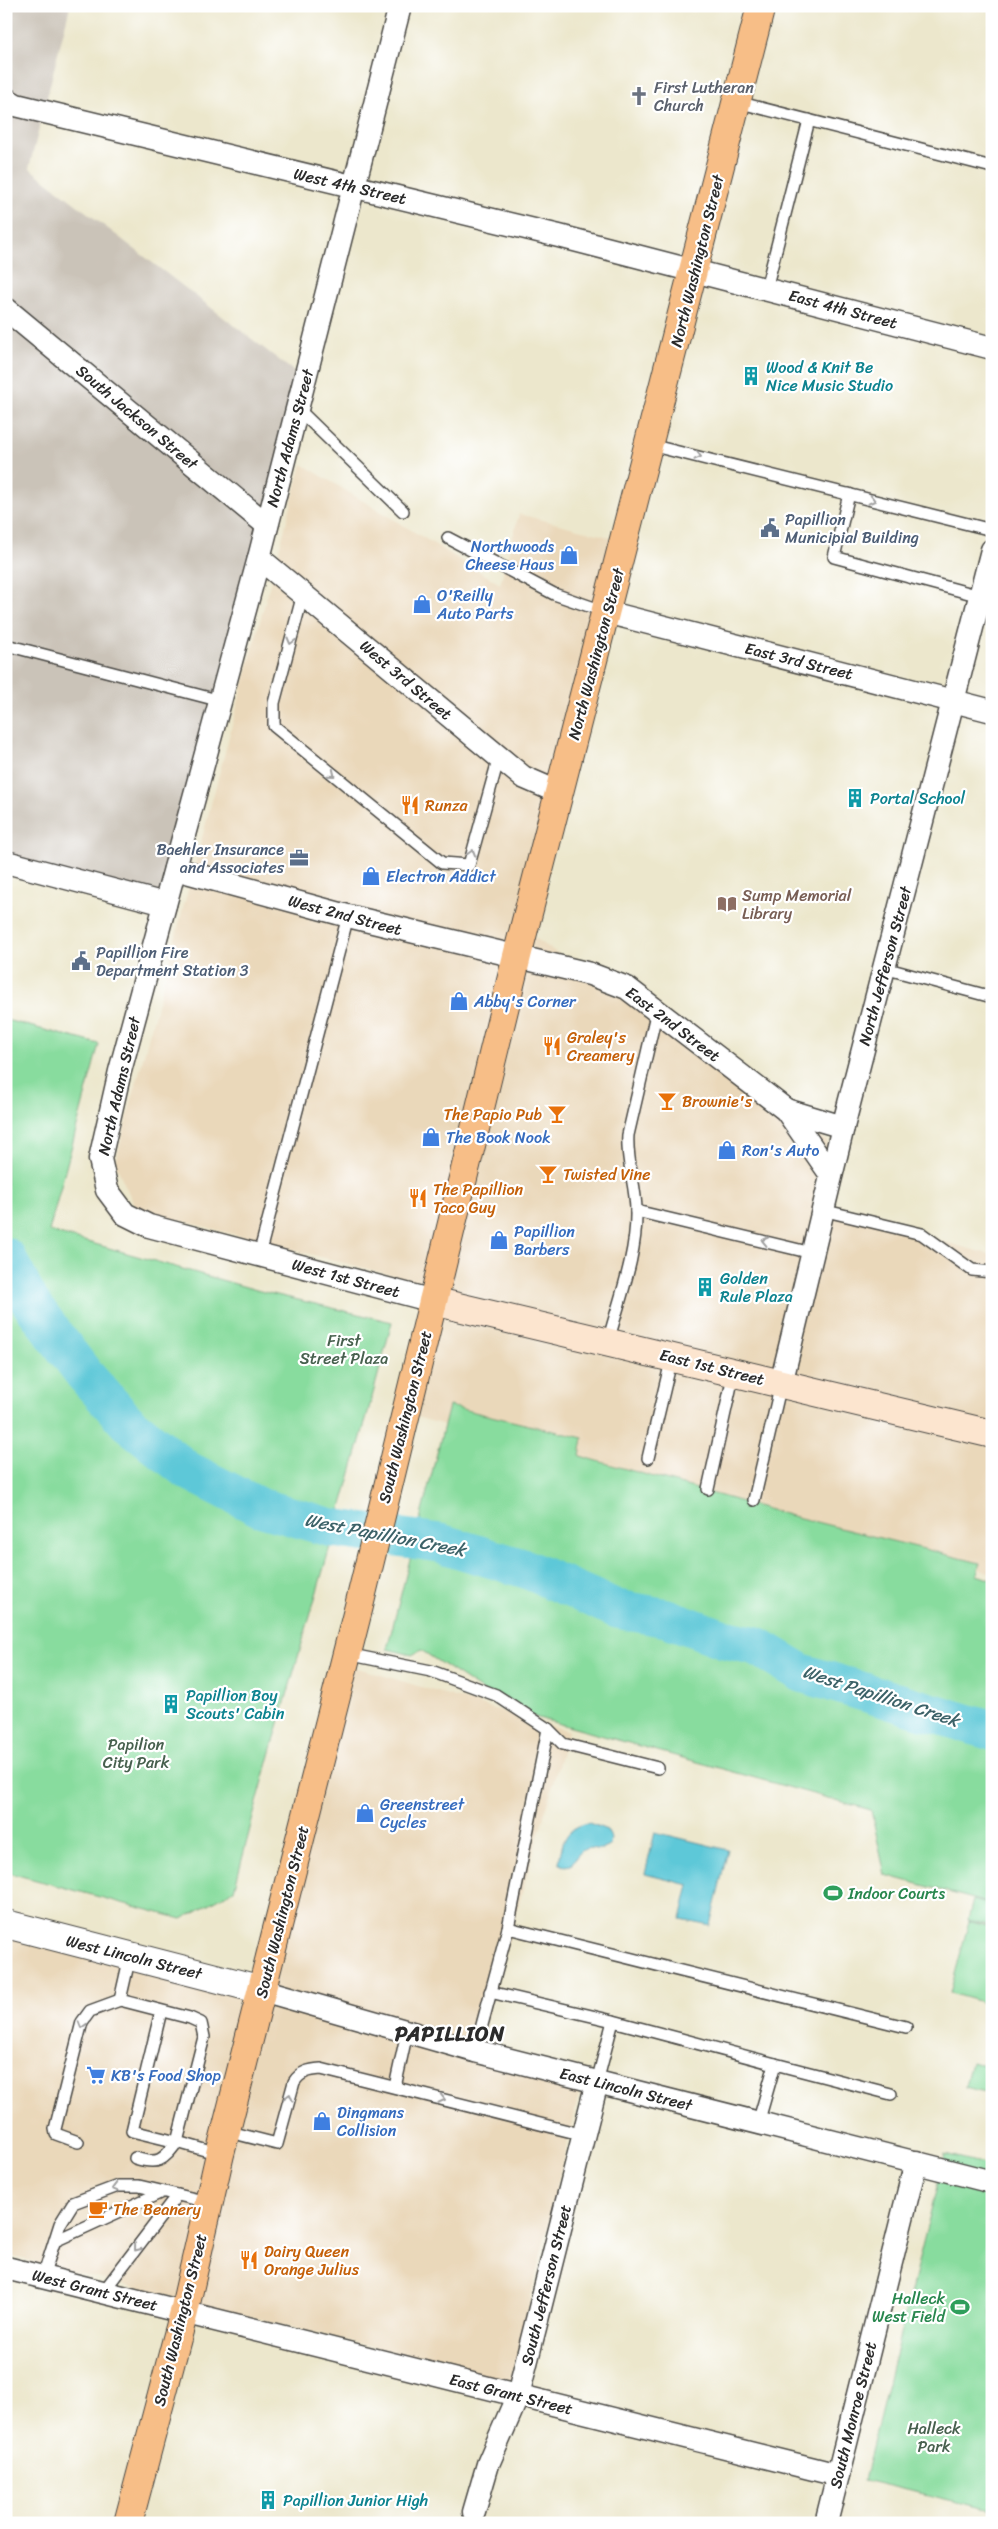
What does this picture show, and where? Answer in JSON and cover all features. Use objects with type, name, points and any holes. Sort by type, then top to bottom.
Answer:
[{"type":"main road","name":"North Washington Street","points":[[432,1301],[517,956],[695,271],[761,6]]},
{"type":"main road","name":"East 1st Street","points":[[432,1301],[992,1434]]},
{"type":"main road","name":"South Washington Street","points":[[128,2523],[184,2312],[208,2202],[347,1654],[432,1301]]},
{"type":"street","name":"North Adams Street","points":[[260,1255],[149,1226],[125,1214],[107,1190],[100,1159],[120,1071],[298,410],[400,6]]},
{"type":"street","name":"West 4th Street","points":[[6,100],[16,105],[354,186],[695,271]]},
{"type":"street","name":"East 4th Street","points":[[695,271],[992,348]]},
{"type":"street","name":"South Jackson Street","points":[[6,309],[267,525]]},
{"type":"street","name":"North Jefferson Street","points":[[781,1384],[822,1210],[992,550]]},
{"type":"street","name":"West 3rd Street","points":[[259,558],[523,777],[560,793]]},
{"type":"street","name":"East 3rd Street","points":[[606,612],[992,711]]},
{"type":"street","points":[[6,862],[166,904]]},
{"type":"street","name":"West 2nd Street","points":[[174,869],[348,916],[517,956]]},
{"type":"street","name":"East 2nd Street","points":[[517,956],[609,980],[627,988],[786,1110]]},
{"type":"street","points":[[786,1110],[843,1127]]},
{"type":"street","points":[[786,1110],[831,1175]]},
{"type":"street","name":"West 1st Street","points":[[260,1255],[432,1301]]},
{"type":"street","name":"West Lincoln Street","points":[[6,1924],[262,1990]]},
{"type":"street","name":"East Lincoln Street","points":[[262,1990],[475,2051],[992,2182]]},
{"type":"street","name":"South Jefferson Street","points":[[474,2512],[488,2464],[518,2395],[597,2082]]},
{"type":"street","name":"South Monroe Street","points":[[826,2523],[916,2162]]},
{"type":"street","name":"West Grant Street","points":[[6,2268],[184,2312]]},
{"type":"street","name":"East Grant Street","points":[[184,2312],[838,2476]]},
{"type":"lane","points":[[737,102],[992,167]]},
{"type":"lane","points":[[766,289],[809,120]]},
{"type":"lane","points":[[298,410],[403,512]]},
{"type":"lane","points":[[650,444],[992,530]]},
{"type":"lane","points":[[849,494],[834,557],[980,596]]},
{"type":"lane","points":[[448,538],[554,594],[606,612]]},
{"type":"lane","points":[[303,594],[274,703],[274,726],[442,862],[468,865],[499,758]]},
{"type":"lane","points":[[6,645],[221,701]]},
{"type":"lane","points":[[260,1255],[348,916]]},
{"type":"lane","points":[[884,968],[992,997]]},
{"type":"lane","points":[[608,1342],[633,1246],[636,1211],[627,1149],[628,1135],[657,1010]]},
{"type":"lane","points":[[822,1210],[922,1234],[972,1270],[992,1272]]},
{"type":"lane","points":[[636,1211],[812,1253]]},
{"type":"lane","points":[[648,1458],[672,1357]]},
{"type":"lane","points":[[708,1489],[734,1372]]},
{"type":"lane","points":[[754,1500],[781,1384]]},
{"type":"lane","points":[[347,1654],[431,1671],[496,1695],[548,1729],[563,1744],[658,1768]]},
{"type":"lane","points":[[475,2051],[508,1928],[548,1729]]},
{"type":"lane","points":[[508,1928],[906,2028]]},
{"type":"lane","points":[[120,2000],[130,1956]]},
{"type":"lane","points":[[490,1992],[613,2021],[891,2094]]},
{"type":"lane","points":[[78,2142],[62,2138],[56,2134],[55,2129],[82,2022],[90,2011],[120,2000],[190,2018],[201,2023],[204,2037],[176,2142],[166,2157],[157,2161],[150,2162],[135,2158]]},
{"type":"lane","points":[[161,2011],[132,2131],[176,2142],[277,2144],[290,2094],[299,2075],[308,2071],[322,2069],[584,2135]]},
{"type":"lane","points":[[597,2082],[613,2021]]},
{"type":"lane","points":[[395,2087],[407,2032]]},
{"type":"lane","points":[[758,2123],[775,2064]]},
{"type":"lane","points":[[43,2277],[60,2224],[73,2203],[118,2186],[139,2186],[208,2202]]},
{"type":"lane","points":[[55,2241],[162,2192]]},
{"type":"lane","points":[[103,2292],[177,2195]]},
{"type":"shaded area","points":[[6,6],[70,6],[29,168],[305,380],[165,904],[6,862]]},
{"type":"shaded area","points":[[302,464],[500,584],[519,514],[625,541],[518,926],[828,1142],[817,1207],[992,1255],[992,1573],[397,1412],[430,1285],[136,1209],[115,1163]]},
{"type":"shaded area","points":[[351,1666],[568,1731],[474,2062],[580,2089],[511,2382],[6,2255],[6,1915],[273,1982]]},
{"type":"green space","points":[[6,1020],[99,1044],[49,1231],[260,1291],[392,1322],[234,1890],[182,1919],[6,1872]]},
{"type":"green space","points":[[449,1406],[583,1438],[580,1456],[792,1516],[980,1563],[977,1575],[992,1580],[992,1904],[885,1875],[871,1810],[513,1711],[421,1650],[412,1655],[387,1649]]},
{"type":"green space","points":[[973,1900],[992,1905],[992,1926],[968,1920]]},
{"type":"green space","points":[[969,1921],[992,1928],[992,2005],[950,1993]]},
{"type":"green space","points":[[971,2062],[992,2067],[992,2094],[965,2087]]},
{"type":"green space","name":"Halleck Park","points":[[945,2154],[992,2166],[992,2510],[864,2480]]},
{"type":"water","points":[[589,1823],[607,1830],[611,1838],[610,1845],[599,1849],[587,1848],[577,1856],[571,1865],[564,1866],[559,1863],[566,1836],[575,1828]]},
{"type":"water","points":[[655,1832],[728,1850],[710,1925],[681,1919],[689,1885],[645,1874]]},
{"type":"waterway","name":"West Papillion Creek","points":[[6,1257],[30,1302],[84,1374],[127,1422],[187,1470],[259,1507],[332,1528],[440,1543],[526,1569],[617,1609],[667,1618],[724,1639],[757,1646],[802,1673],[992,1731]]},
{"type":"place","name":"First Lutheran Church","points":[[639,96]]},
{"type":"place","name":"Wood & Knit Be Nice Music Studio","points":[[751,376]]},
{"type":"place","name":"Papillion Municipial Building","points":[[770,528]]},
{"type":"place","name":"Northwoods Cheese Haus","points":[[569,555]]},
{"type":"place","name":"O'Reilly Auto Parts","points":[[422,604]]},
{"type":"place","name":"Portal School","points":[[855,798]]},
{"type":"place","name":"Runza","points":[[410,805]]},
{"type":"place","name":"Baehler Insurance and Associates","points":[[299,858]]},
{"type":"place","name":"Electron Addict","points":[[371,876]]},
{"type":"place","name":"Sump Memorial Library","points":[[727,904]]},
{"type":"place","name":"Papillion Fire Department Station 3","points":[[81,961]]},
{"type":"place","name":"Abby's Corner","points":[[459,1001]]},
{"type":"place","name":"Graley's Creamery","points":[[552,1046]]},
{"type":"place","name":"Brownie's","points":[[667,1101]]},
{"type":"place","name":"The Papio Pub","points":[[557,1114]]},
{"type":"place","name":"The Book Nook","points":[[431,1137]]},
{"type":"place","name":"Ron's Auto","points":[[727,1150]]},
{"type":"place","name":"Twisted Vine","points":[[548,1174]]},
{"type":"place","name":"The Papillion Taco Guy","points":[[418,1198]]},
{"type":"place","name":"Papillion Barbers","points":[[499,1240]]},
{"type":"place","name":"Golden Rule Plaza","points":[[705,1287]]},
{"type":"place","name":"Papillion Boy Scouts' Cabin","points":[[171,1704]]},
{"type":"place","name":"Greenstreet Cycles","points":[[365,1813]]},
{"type":"place","name":"Indoor Courts","points":[[833,1893]]},
{"type":"place","name":"KB's Food Shop","points":[[96,2075]]},
{"type":"place","name":"Dingmans Collision","points":[[322,2121]]},
{"type":"place","name":"The Beanery","points":[[98,2209]]},
{"type":"place","name":"Dairy Queen Orange Julius","points":[[249,2260]]},
{"type":"place","name":"Halleck West Field","points":[[960,2307]]},
{"type":"place","name":"Papillion Junior High","points":[[268,2500]]},
{"type":"district","name":"PAPILLION","points":[[450,2034]]},
{"type":"park label","name":"First Street Plaza","points":[[344,1349]]},
{"type":"park label","name":"Papilion City Park","points":[[136,1753]]}]
